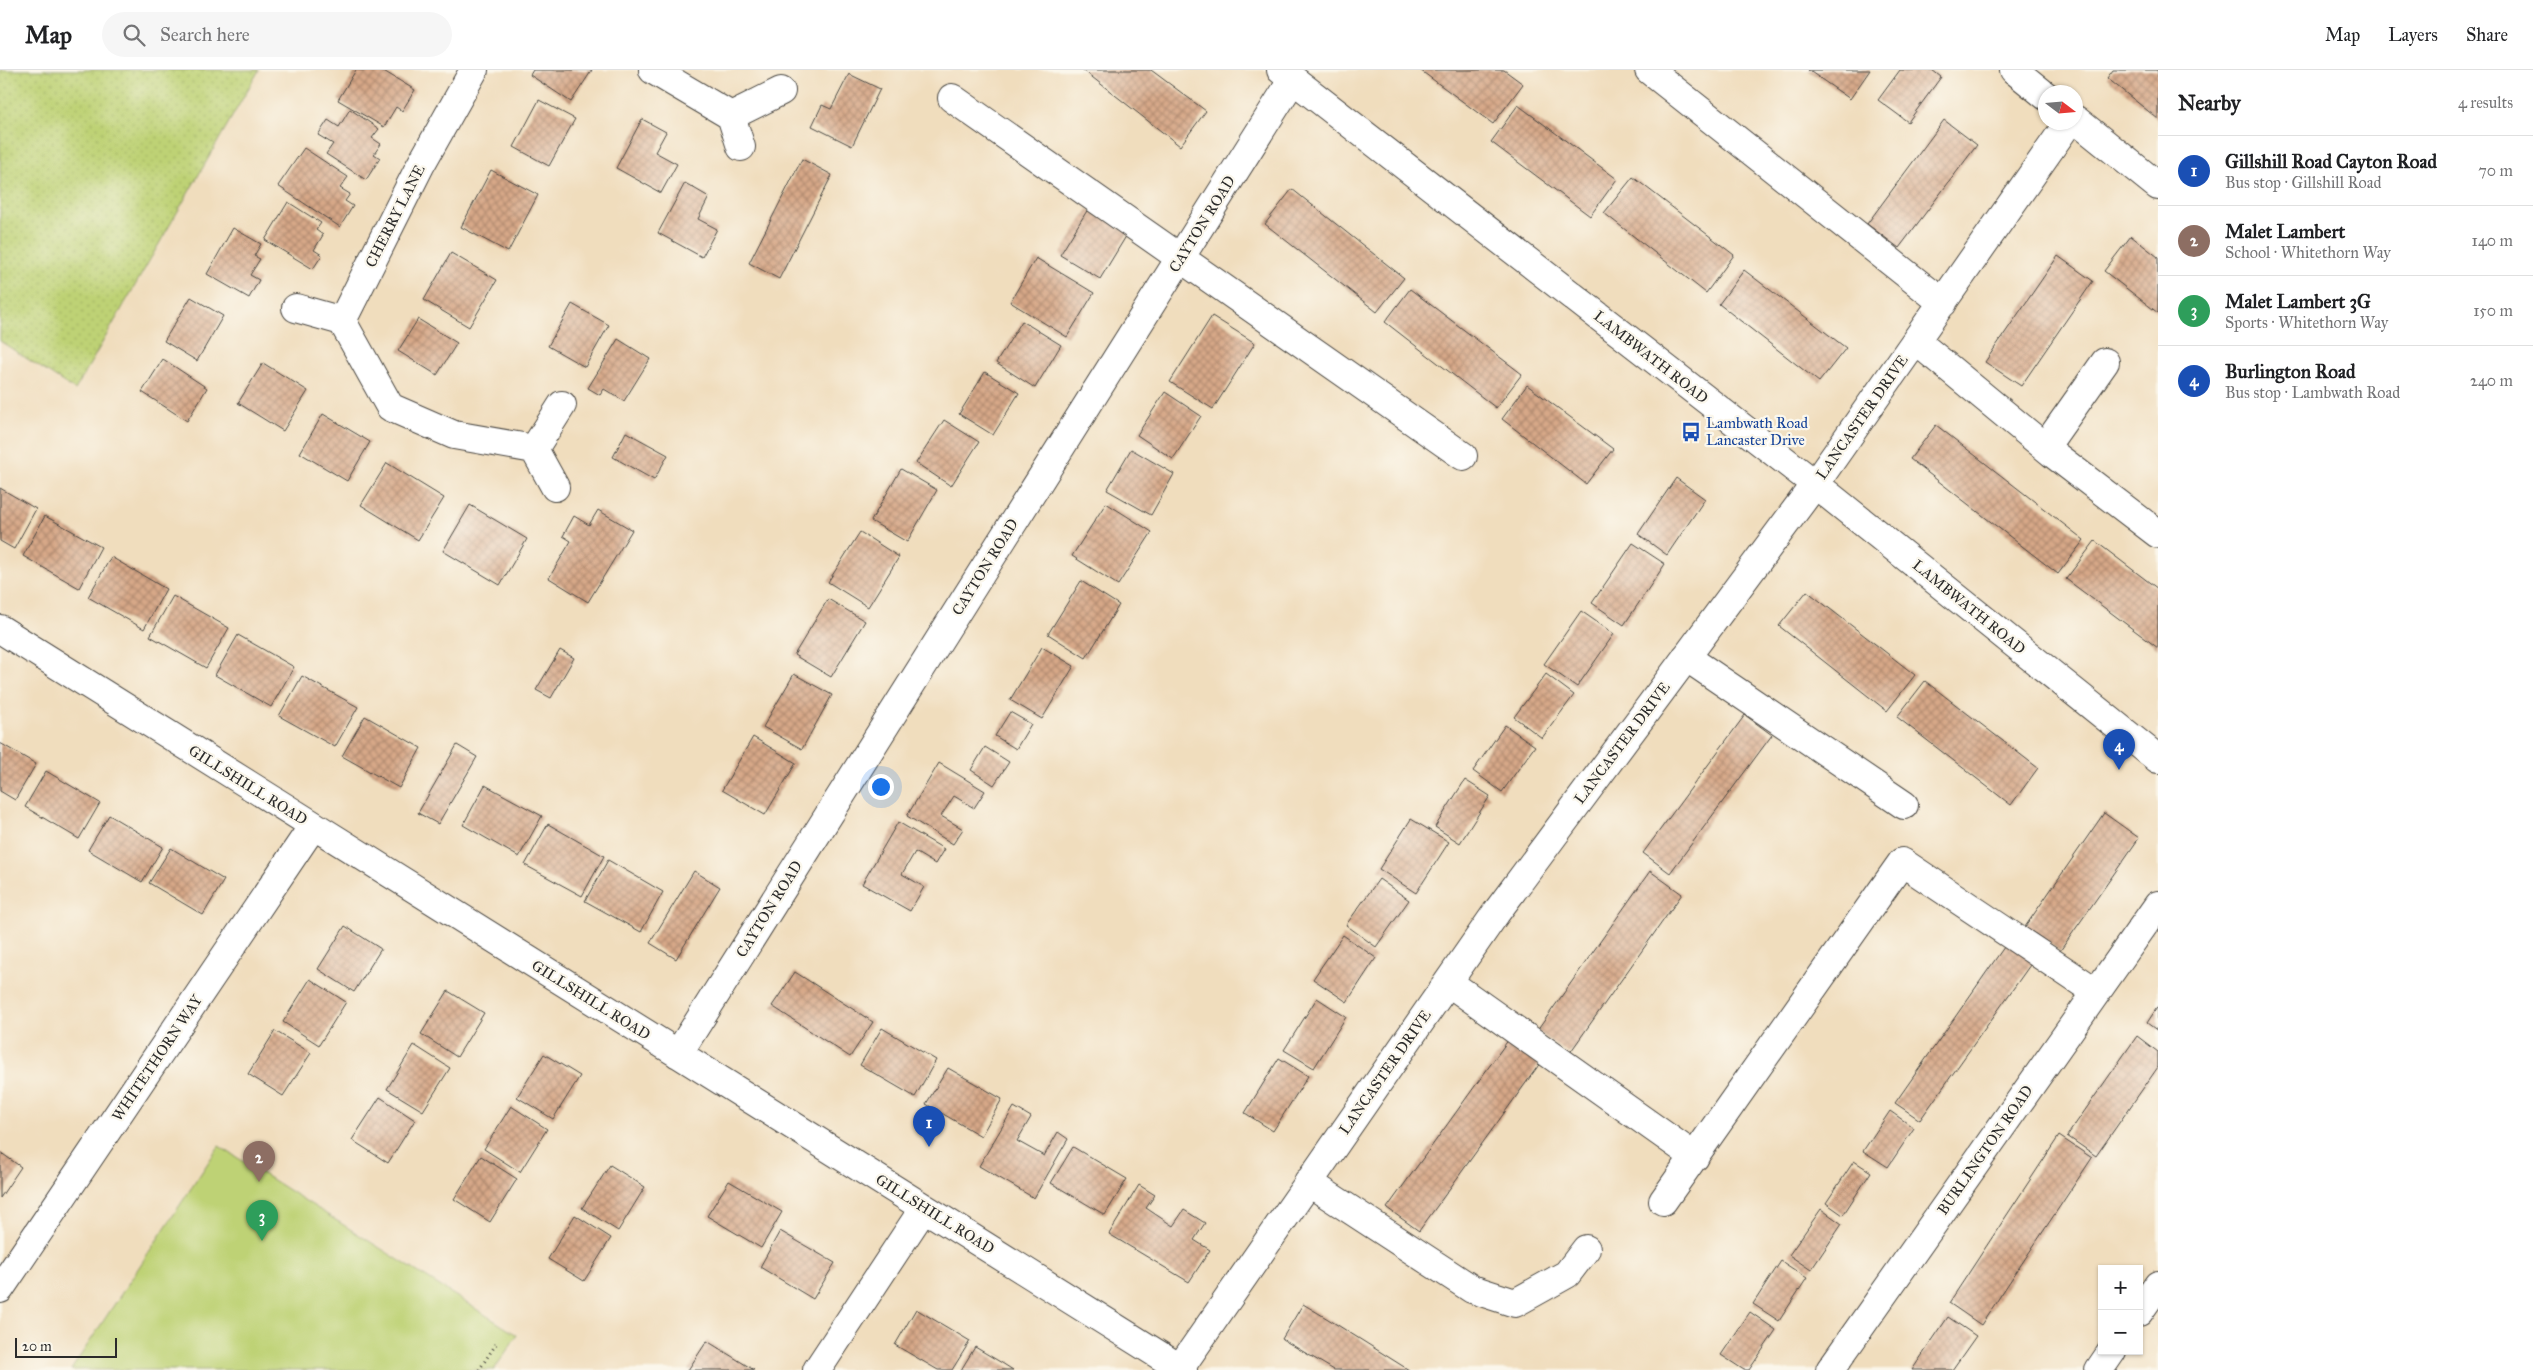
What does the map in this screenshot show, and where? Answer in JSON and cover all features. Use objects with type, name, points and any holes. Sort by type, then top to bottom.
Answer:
[{"type":"street","name":"CHERRY LANE","points":[[342,320],[420,166],[474,70]]},
{"type":"street","points":[[653,70],[730,116],[741,147]]},
{"type":"street","points":[[1649,70],[1943,303]]},
{"type":"street","points":[[2014,70],[2038,90]]},
{"type":"street","name":"CAYTON ROAD","points":[[678,1054],[1180,258],[1287,75]]},
{"type":"street","name":"LAMBWATH ROAD","points":[[1287,75],[1815,484],[2158,758]]},
{"type":"street","points":[[730,116],[781,91]]},
{"type":"street","points":[[952,98],[1463,456]]},
{"type":"street","points":[[2083,126],[2158,186]]},
{"type":"street","name":"LANCASTER DRIVE","points":[[1181,1369],[1308,1182],[1496,913],[1815,484],[2063,130]]},
{"type":"street","points":[[296,308],[342,320],[390,407],[454,436],[534,449]]},
{"type":"street","points":[[1916,342],[2045,447],[2158,534]]},
{"type":"street","points":[[2045,447],[2105,362]]},
{"type":"street","points":[[534,449],[562,405]]},
{"type":"street","points":[[534,449],[555,487]]},
{"type":"street","name":"GILLSHILL ROAD","points":[[0,629],[1181,1369]]},
{"type":"street","points":[[1686,657],[1904,805]]},
{"type":"street","name":"WHITETHORN WAY","points":[[0,1288],[313,826]]},
{"type":"street","points":[[1663,1201],[1902,862],[2096,992]]},
{"type":"street","name":"BURLINGTON ROAD","points":[[1830,1370],[2158,905]]},
{"type":"street","points":[[1448,982],[1695,1157]]},
{"type":"street","points":[[1308,1182],[1472,1289],[1515,1303],[1567,1274],[1586,1249]]},
{"type":"street","points":[[817,1370],[924,1208]]},
{"type":"street","points":[[2140,1310],[2158,1285]]},
{"type":"street","points":[[2099,1370],[2109,1355]]},
{"type":"path","points":[[479,1370],[498,1341]]},
{"type":"green space","points":[[0,70],[259,70],[75,390],[0,341]]},
{"type":"green space","points":[[219,1146],[517,1335],[494,1370],[71,1370]]},
{"type":"building","points":[[356,70],[382,70],[415,90],[402,111],[396,107],[384,127],[338,100]]},
{"type":"building","points":[[533,70],[592,70],[571,102],[530,75]]},
{"type":"building","points":[[1083,70],[1151,70],[1206,111],[1180,146]]},
{"type":"building","points":[[1420,70],[1504,70],[1523,84],[1493,124]]},
{"type":"building","points":[[1808,70],[1870,70],[1850,99]]},
{"type":"building","points":[[1900,70],[1932,70],[1941,77],[1908,122],[1878,100]]},
{"type":"building","points":[[2113,70],[2156,70],[2158,72],[2158,119],[2107,78]]},
{"type":"building","points":[[849,74],[880,89],[852,146],[812,126],[822,105],[831,109]]},
{"type":"building","points":[[539,100],[575,119],[549,166],[514,147]]},
{"type":"building","points":[[1518,105],[1617,179],[1590,216],[1491,142]]},
{"type":"building","points":[[350,109],[379,129],[372,138],[381,144],[374,154],[380,158],[366,180],[326,154],[333,144],[318,135],[328,120],[339,127]]},
{"type":"building","points":[[642,119],[666,132],[655,152],[677,164],[661,193],[616,168]]},
{"type":"building","points":[[1944,120],[1977,145],[1899,248],[1867,224]]},
{"type":"building","points":[[304,148],[348,177],[340,188],[350,194],[345,201],[353,206],[340,227],[278,186]]},
{"type":"building","points":[[802,159],[832,175],[779,279],[749,263]]},
{"type":"building","points":[[491,170],[538,195],[508,252],[461,227]]},
{"type":"building","points":[[1633,177],[1734,255],[1706,293],[1604,213]]},
{"type":"building","points":[[685,183],[709,197],[698,219],[717,229],[702,257],[658,233]]},
{"type":"building","points":[[1292,189],[1404,278],[1377,312],[1265,224]]},
{"type":"building","points":[[288,202],[321,223],[316,230],[323,235],[314,250],[322,255],[313,269],[265,240]]},
{"type":"building","points":[[1088,209],[1128,233],[1100,279],[1060,255]]},
{"type":"building","points":[[233,228],[261,244],[254,256],[260,259],[250,275],[259,280],[249,298],[207,274]]},
{"type":"building","points":[[2131,236],[2158,257],[2158,313],[2104,271]]},
{"type":"building","points":[[451,253],[497,280],[469,327],[424,300]]},
{"type":"building","points":[[2058,256],[2093,281],[2021,386],[1985,362]]},
{"type":"building","points":[[1036,258],[1094,293],[1067,337],[1010,302]]},
{"type":"building","points":[[1744,270],[1846,348],[1819,382],[1719,304]]},
{"type":"building","points":[[1410,289],[1522,374],[1496,408],[1385,322]]},
{"type":"building","points":[[191,297],[223,316],[197,361],[164,341]]},
{"type":"building","points":[[572,304],[609,325],[585,367],[548,346]]},
{"type":"building","points":[[1212,316],[1255,343],[1213,409],[1170,382]]},
{"type":"building","points":[[418,319],[457,343],[437,375],[398,351]]},
{"type":"building","points":[[1022,321],[1061,345],[1035,388],[996,363]]},
{"type":"building","points":[[618,339],[650,359],[624,401],[604,389],[600,395],[588,388]]},
{"type":"building","points":[[163,359],[207,388],[187,421],[142,392]]},
{"type":"building","points":[[263,363],[308,391],[283,431],[238,403]]},
{"type":"building","points":[[985,372],[1019,393],[993,435],[959,414]]},
{"type":"building","points":[[1527,385],[1613,449],[1586,484],[1502,419]]},
{"type":"building","points":[[1165,392],[1201,416],[1173,459],[1137,435]]},
{"type":"building","points":[[323,414],[370,442],[347,481],[300,453]]},
{"type":"building","points":[[944,420],[979,442],[951,486],[916,463]]},
{"type":"building","points":[[1936,425],[2084,540],[2058,574],[1910,459]]},
{"type":"building","points":[[626,432],[668,455],[654,480],[613,457]]},
{"type":"building","points":[[1131,449],[1174,474],[1151,515],[1107,490]]},
{"type":"building","points":[[387,463],[444,498],[418,540],[361,505]]},
{"type":"building","points":[[901,469],[937,490],[907,542],[871,521]]},
{"type":"building","points":[[1676,478],[1705,499],[1667,555],[1638,534]]},
{"type":"building","points":[[0,488],[36,509],[14,549],[0,541]]},
{"type":"building","points":[[1106,503],[1152,532],[1118,585],[1072,556]]},
{"type":"building","points":[[470,505],[527,539],[500,585],[443,551]]},
{"type":"building","points":[[598,510],[632,530],[588,602],[549,578],[571,541],[563,536],[574,516],[589,525]]},
{"type":"building","points":[[45,516],[101,547],[79,588],[23,556]]},
{"type":"building","points":[[860,532],[899,557],[868,607],[828,582]]},
{"type":"building","points":[[2095,541],[2158,589],[2158,648],[2066,579]]},
{"type":"building","points":[[1633,543],[1665,564],[1624,625],[1592,603]]},
{"type":"building","points":[[111,557],[166,589],[144,629],[88,597]]},
{"type":"building","points":[[1081,581],[1119,605],[1086,658],[1048,634]]},
{"type":"building","points":[[1807,591],[1915,675],[1887,711],[1779,626]]},
{"type":"building","points":[[173,596],[229,628],[206,668],[150,636]]},
{"type":"building","points":[[828,599],[865,621],[831,677],[794,655]]},
{"type":"building","points":[[1581,611],[1614,634],[1577,687],[1544,664]]},
{"type":"building","points":[[238,635],[294,667],[271,707],[215,675]]},
{"type":"building","points":[[1042,647],[1074,666],[1042,719],[1010,700]]},
{"type":"building","points":[[560,650],[574,658],[551,698],[536,690]]},
{"type":"building","points":[[794,674],[832,695],[802,749],[763,727]]},
{"type":"building","points":[[1546,674],[1574,695],[1542,738],[1514,717]]},
{"type":"building","points":[[302,676],[358,707],[335,747],[279,716]]},
{"type":"building","points":[[1925,681],[2038,768],[2011,805],[1897,717]]},
{"type":"building","points":[[1010,712],[1031,724],[1016,749],[995,736]]},
{"type":"building","points":[[1745,715],[1772,735],[1670,873],[1643,853]]},
{"type":"building","points":[[365,716],[421,748],[399,788],[342,756]]},
{"type":"building","points":[[1505,725],[1535,746],[1502,792],[1473,771]]},
{"type":"building","points":[[753,737],[796,763],[765,815],[722,790]]},
{"type":"building","points":[[0,743],[36,764],[15,800],[0,791]]},
{"type":"building","points":[[457,745],[477,757],[438,824],[418,813]]},
{"type":"building","points":[[985,747],[1009,762],[994,785],[971,770]]},
{"type":"building","points":[[939,763],[985,791],[974,808],[954,796],[941,816],[963,829],[953,844],[907,816]]},
{"type":"building","points":[[46,771],[100,803],[79,839],[25,807]]},
{"type":"building","points":[[1465,780],[1490,796],[1460,843],[1435,827]]},
{"type":"building","points":[[485,785],[542,816],[519,857],[463,825]]},
{"type":"building","points":[[2104,813],[2139,838],[2060,951],[2025,927]]},
{"type":"building","points":[[109,815],[163,847],[142,882],[88,850]]},
{"type":"building","points":[[1411,819],[1449,842],[1416,893],[1379,869]]},
{"type":"building","points":[[898,822],[944,849],[935,864],[915,852],[902,874],[924,887],[910,911],[862,884]]},
{"type":"building","points":[[548,824],[604,856],[582,896],[525,865]]},
{"type":"building","points":[[171,848],[224,880],[203,915],[149,883]]},
{"type":"building","points":[[608,860],[663,892],[641,932],[585,901]]},
{"type":"building","points":[[694,871],[720,887],[676,959],[650,943]]},
{"type":"building","points":[[1650,871],[1682,894],[1569,1054],[1537,1031]]},
{"type":"building","points":[[1379,879],[1409,900],[1376,947],[1346,925]]},
{"type":"building","points":[[345,926],[381,949],[354,992],[318,969]]},
{"type":"building","points":[[1343,935],[1376,958],[1347,1002],[1313,979]]},
{"type":"building","points":[[2009,940],[2035,958],[1920,1120],[1895,1103]]},
{"type":"building","points":[[795,972],[873,1022],[850,1057],[772,1006]]},
{"type":"building","points":[[310,979],[346,1002],[319,1045],[283,1022]]},
{"type":"building","points":[[448,991],[484,1013],[457,1057],[421,1034]]},
{"type":"building","points":[[1317,998],[1346,1017],[1314,1068],[1284,1050]]},
{"type":"building","points":[[2158,1006],[2158,1031],[2147,1023]]},
{"type":"building","points":[[882,1028],[936,1060],[915,1097],[860,1065]]},
{"type":"building","points":[[275,1031],[311,1053],[283,1096],[248,1074]]},
{"type":"building","points":[[1514,1032],[1546,1055],[1419,1231],[1387,1208]]},
{"type":"building","points":[[2137,1036],[2158,1052],[2158,1067],[2096,1156],[2067,1136]]},
{"type":"building","points":[[414,1045],[450,1068],[423,1111],[387,1089]]},
{"type":"building","points":[[544,1054],[580,1076],[553,1119],[517,1097]]},
{"type":"building","points":[[1279,1058],[1308,1076],[1273,1131],[1245,1113]]},
{"type":"building","points":[[948,1068],[1002,1099],[981,1136],[926,1104]]},
{"type":"building","points":[[380,1097],[415,1120],[388,1163],[352,1140]]},
{"type":"building","points":[[511,1106],[547,1129],[520,1172],[484,1149]]},
{"type":"building","points":[[1014,1107],[1031,1117],[1017,1141],[1044,1156],[1058,1132],[1068,1139],[1034,1198],[979,1166]]},
{"type":"building","points":[[1890,1111],[1914,1128],[1888,1167],[1863,1151]]},
{"type":"building","points":[[2059,1136],[2092,1158],[1981,1325],[1949,1303]]},
{"type":"building","points":[[1073,1147],[1127,1179],[1105,1215],[1051,1183]]},
{"type":"building","points":[[0,1152],[21,1167],[0,1198]]},
{"type":"building","points":[[481,1156],[517,1179],[490,1222],[454,1199]]},
{"type":"building","points":[[1854,1161],[1871,1172],[1843,1215],[1826,1203]]},
{"type":"building","points":[[610,1165],[645,1187],[618,1231],[582,1208]]},
{"type":"building","points":[[729,1181],[782,1212],[761,1248],[707,1216]]},
{"type":"building","points":[[1139,1185],[1155,1195],[1146,1208],[1173,1226],[1184,1210],[1205,1223],[1194,1240],[1210,1250],[1189,1282],[1109,1234]]},
{"type":"building","points":[[1821,1209],[1842,1224],[1811,1270],[1789,1255]]},
{"type":"building","points":[[575,1215],[611,1238],[584,1281],[548,1259]]},
{"type":"building","points":[[780,1231],[835,1263],[813,1299],[760,1267]]},
{"type":"building","points":[[1781,1261],[1807,1278],[1779,1321],[1753,1304]]},
{"type":"building","points":[[1303,1304],[1409,1370],[1334,1370],[1282,1339]]},
{"type":"building","points":[[916,1309],[970,1341],[952,1370],[938,1370],[895,1345]]},
{"type":"building","points":[[1750,1312],[1776,1330],[1749,1370],[1744,1370],[1721,1355]]},
{"type":"building","points":[[1948,1317],[1976,1336],[1952,1370],[1912,1370]]},
{"type":"building","points":[[707,1341],[754,1370],[688,1370]]},
{"type":"building","points":[[975,1347],[1002,1363],[1013,1370],[961,1370]]},
{"type":"place","name":"Lambwath Road Lancaster Drive","points":[[1691,432]]},
{"type":"place","name":"Burlington Road","points":[[2119,770]]},
{"type":"place","name":"Gillshill Road Cayton Road","points":[[929,1147]]},
{"type":"place","name":"Malet Lambert","points":[[259,1182]]},
{"type":"place","name":"Malet Lambert 3G","points":[[262,1241]]}]
